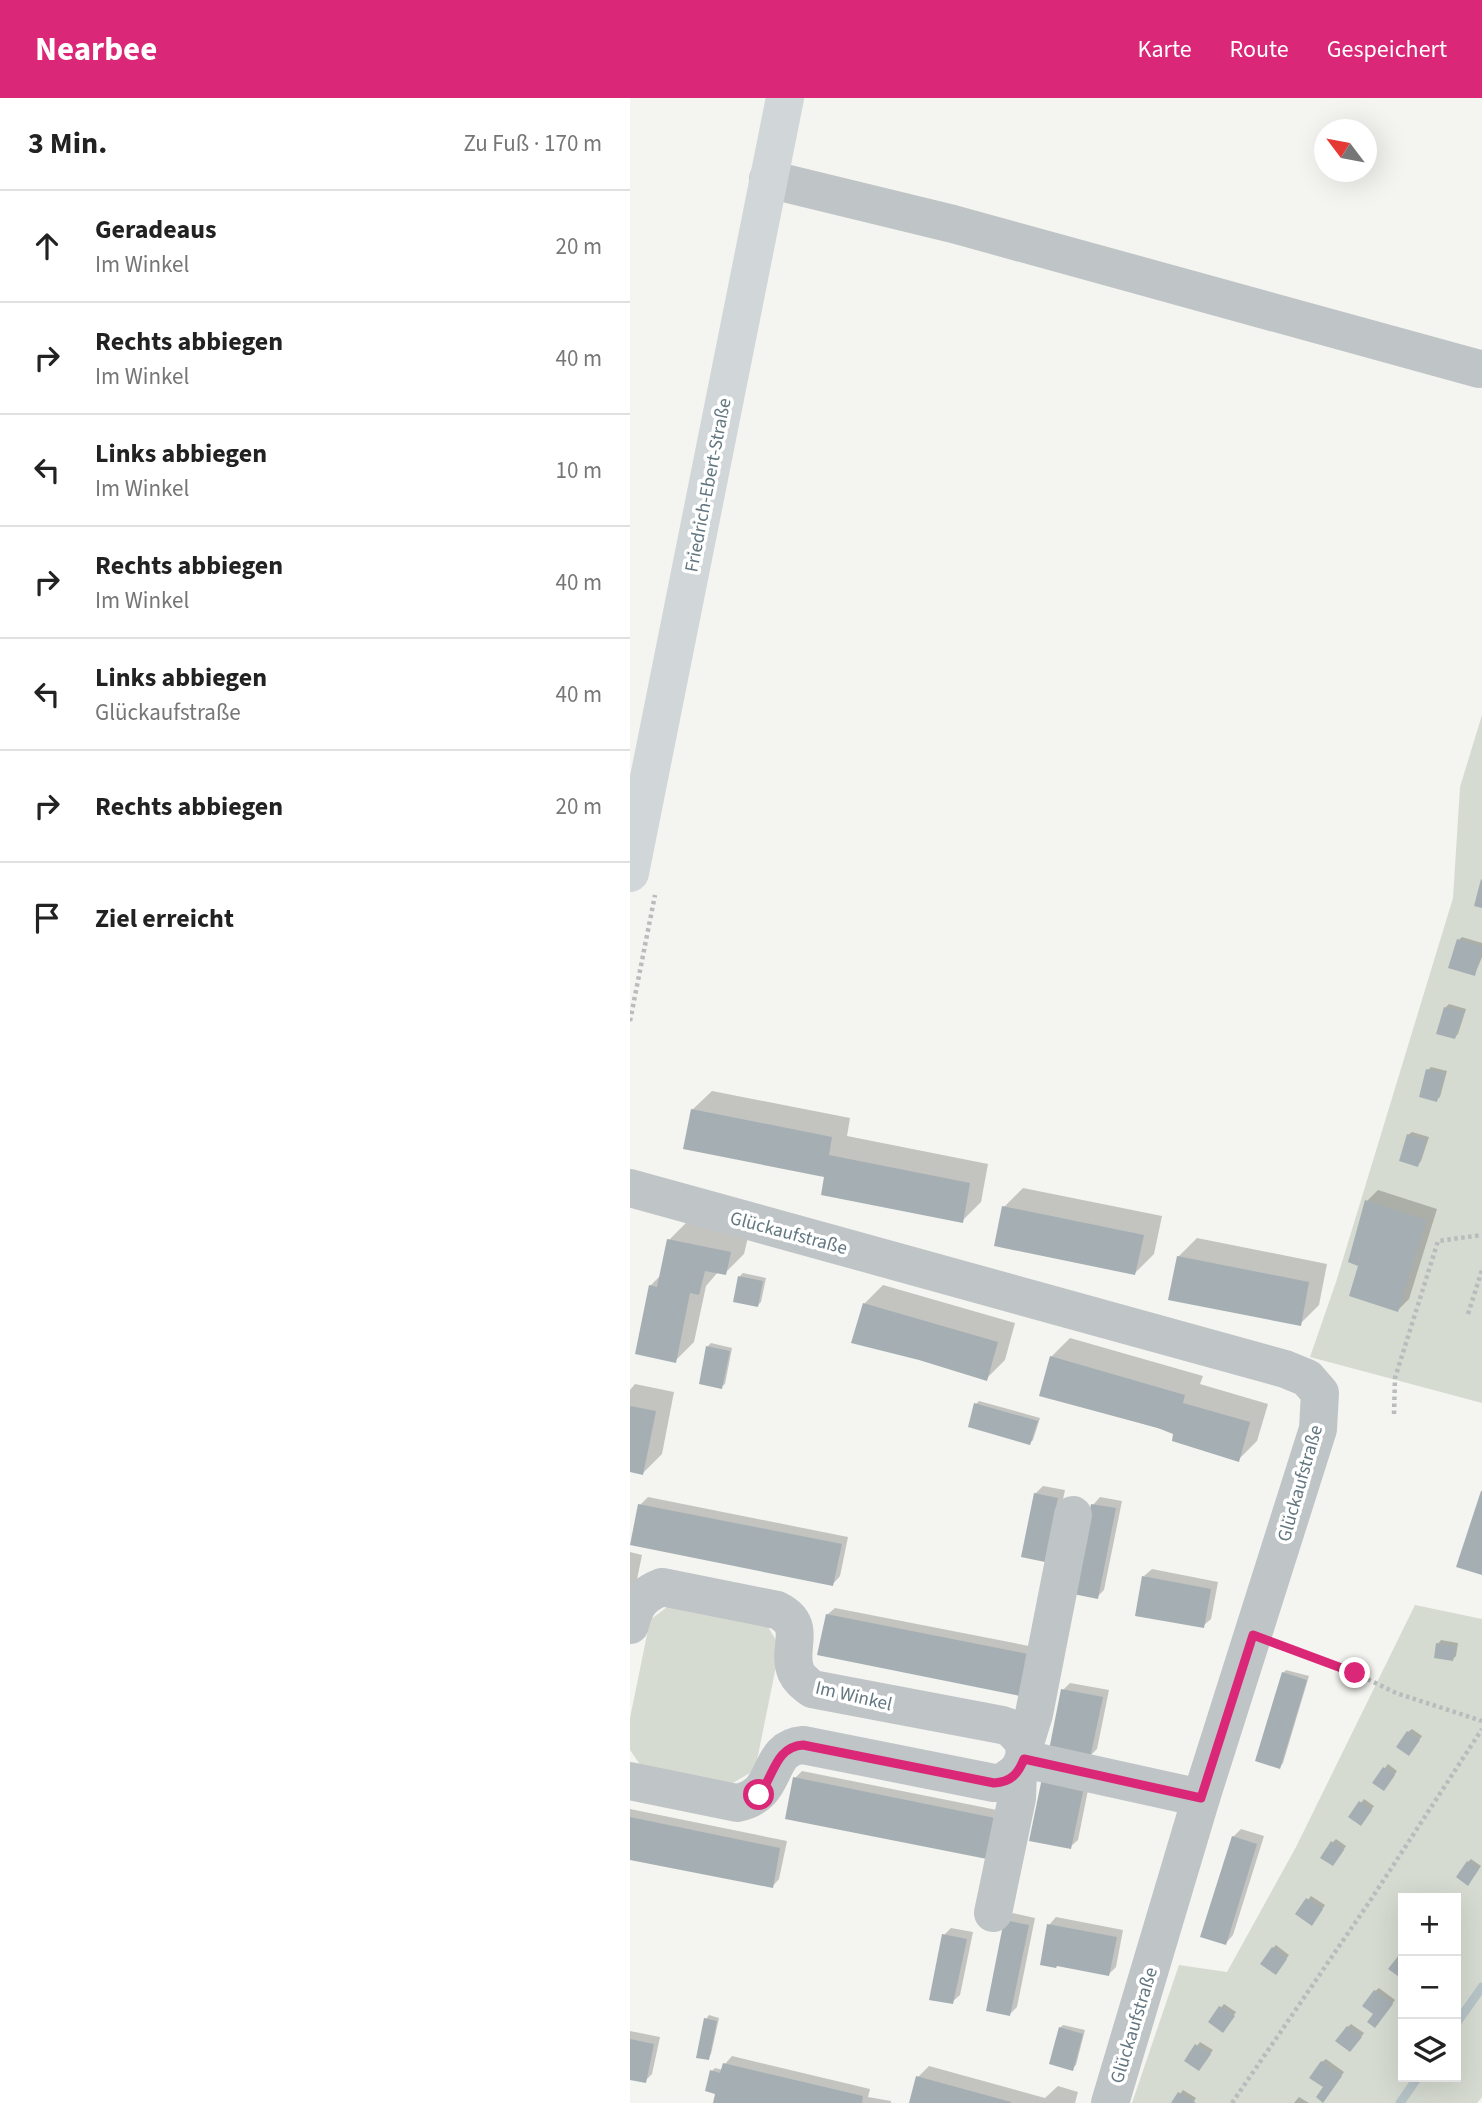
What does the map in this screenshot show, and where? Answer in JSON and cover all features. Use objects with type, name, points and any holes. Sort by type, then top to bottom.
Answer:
[{"type":"main road","name":"Friedrich-Ebert-Straße","points":[[630,873],[785,98]]},
{"type":"street","points":[[768,179],[953,224],[1479,369]]},
{"type":"street","name":"Glückaufstraße","points":[[630,1188],[1285,1369],[1307,1378],[1320,1393],[1318,1429],[1201,1798],[1110,2103]]},
{"type":"street","points":[[993,1913],[1017,1798],[1022,1758],[1034,1714],[1073,1515]]},
{"type":"street","name":"Im Winkel","points":[[630,1625],[640,1599],[662,1587],[777,1610],[788,1615],[796,1631],[796,1671],[812,1689],[1002,1725],[1011,1728],[1022,1758],[1201,1798]]},
{"type":"street","points":[[630,1781],[737,1803],[749,1801],[759,1795],[780,1755],[788,1748],[803,1745],[994,1783],[1003,1782],[1022,1758]]},
{"type":"path","points":[[1394,1414],[1395,1378],[1438,1241],[1482,1236]]},
{"type":"path","points":[[1468,1314],[1482,1270]]},
{"type":"path","points":[[1253,1635],[1355,1673],[1396,1693],[1482,1721]]},
{"type":"path","points":[[1232,2103],[1370,1901],[1482,1729]]},
{"type":"shaded area","points":[[1482,715],[1482,1403],[1310,1357],[1336,1282],[1453,898],[1460,787]]},
{"type":"shaded area","points":[[671,1604],[767,1625],[780,1647],[755,1770],[731,1784],[641,1766],[630,1750],[630,1718],[650,1620]]},
{"type":"shaded area","points":[[1415,1605],[1482,1619],[1482,2097],[1477,2103],[1132,2103],[1179,1965],[1227,1972],[1296,1847]]},
{"type":"building","points":[[1482,880],[1482,908],[1474,906]]},
{"type":"building","points":[[1457,939],[1482,947],[1475,976],[1448,968]]},
{"type":"building","points":[[1444,1007],[1464,1012],[1455,1039],[1436,1034]]},
{"type":"building","points":[[1426,1069],[1445,1074],[1437,1102],[1419,1097]]},
{"type":"building","points":[[691,1109],[832,1137],[829,1155],[970,1183],[963,1223],[821,1195],[824,1177],[683,1149]]},
{"type":"building","points":[[1407,1134],[1426,1140],[1418,1167],[1399,1161]]},
{"type":"building","points":[[1365,1200],[1427,1220],[1398,1312],[1349,1296],[1358,1266],[1348,1262]]},
{"type":"building","points":[[1002,1206],[1144,1235],[1135,1275],[994,1246]]},
{"type":"building","points":[[667,1239],[731,1252],[726,1275],[705,1271],[699,1295],[690,1293],[676,1363],[635,1354],[649,1285],[657,1287]]},
{"type":"building","points":[[1177,1256],[1309,1282],[1301,1326],[1168,1300]]},
{"type":"building","points":[[738,1276],[763,1281],[758,1307],[733,1302]]},
{"type":"building","points":[[863,1303],[998,1342],[987,1381],[851,1343]]},
{"type":"building","points":[[706,1346],[730,1351],[722,1389],[699,1384]]},
{"type":"building","points":[[1050,1356],[1185,1395],[1183,1403],[1250,1422],[1239,1462],[1172,1441],[1173,1434],[1158,1428],[1039,1396]]},
{"type":"building","points":[[974,1403],[1038,1421],[1030,1445],[968,1427]]},
{"type":"building","points":[[630,1406],[656,1411],[643,1475],[630,1472]]},
{"type":"building","points":[[1482,1491],[1482,1575],[1456,1567]]},
{"type":"building","points":[[1034,1493],[1058,1498],[1045,1562],[1021,1557]]},
{"type":"building","points":[[638,1504],[842,1544],[833,1586],[630,1545]]},
{"type":"building","points":[[1091,1504],[1116,1508],[1098,1599],[1073,1594]]},
{"type":"building","points":[[1142,1576],[1211,1589],[1204,1628],[1135,1616]]},
{"type":"building","points":[[826,1614],[1028,1654],[1020,1696],[817,1655]]},
{"type":"building","points":[[1436,1643],[1456,1646],[1453,1661],[1434,1658]]},
{"type":"building","points":[[1282,1672],[1307,1680],[1280,1769],[1255,1761]]},
{"type":"building","points":[[1061,1689],[1103,1697],[1090,1758],[1049,1750]]},
{"type":"building","points":[[1407,1731],[1420,1740],[1409,1756],[1396,1747]]},
{"type":"building","points":[[1383,1767],[1395,1775],[1384,1791],[1372,1783]]},
{"type":"building","points":[[793,1777],[995,1818],[987,1859],[785,1819]]},
{"type":"building","points":[[1042,1778],[1084,1787],[1071,1849],[1029,1841]]},
{"type":"building","points":[[1359,1801],[1372,1810],[1361,1826],[1348,1817]]},
{"type":"building","points":[[630,1817],[780,1848],[773,1888],[630,1860]]},
{"type":"building","points":[[1232,1836],[1257,1844],[1226,1945],[1200,1937]]},
{"type":"building","points":[[1331,1841],[1344,1850],[1333,1866],[1320,1858]]},
{"type":"building","points":[[1467,1861],[1479,1869],[1468,1886],[1456,1877]]},
{"type":"building","points":[[1306,1898],[1323,1909],[1312,1926],[1295,1914]]},
{"type":"building","points":[[1004,1920],[1029,1925],[1010,2016],[986,2011]]},
{"type":"building","points":[[1047,1924],[1117,1937],[1109,1976],[1040,1965]]},
{"type":"building","points":[[942,1934],[967,1939],[953,2004],[929,2000]]},
{"type":"building","points":[[1272,1947],[1287,1959],[1276,1975],[1260,1964]]},
{"type":"building","points":[[1398,1956],[1398,1976],[1388,1969]]},
{"type":"building","points":[[1374,1990],[1393,2004],[1375,2028],[1367,2022],[1373,2014],[1362,2006]]},
{"type":"building","points":[[1219,2006],[1235,2016],[1223,2033],[1208,2022]]},
{"type":"building","points":[[704,2018],[717,2021],[709,2060],[696,2058]]},
{"type":"building","points":[[1347,2026],[1362,2037],[1350,2052],[1335,2041]]},
{"type":"building","points":[[1059,2027],[1083,2034],[1073,2071],[1049,2064]]},
{"type":"building","points":[[630,2039],[654,2044],[646,2083],[630,2080]]},
{"type":"building","points":[[1195,2044],[1211,2054],[1199,2071],[1184,2061]]},
{"type":"building","points":[[1321,2061],[1342,2076],[1323,2103],[1316,2097],[1323,2087],[1309,2078]]},
{"type":"building","points":[[723,2063],[863,2096],[862,2103],[713,2103],[715,2094],[705,2091],[710,2070],[720,2073]]},
{"type":"building","points":[[916,2076],[1011,2102],[1011,2103],[909,2103]]},
{"type":"building","points":[[1178,2092],[1196,2103],[1171,2103]]},
{"type":"waterway","points":[[1460,2019],[1482,1987]]},
{"type":"waterway","points":[[1400,2103],[1415,2082]]},
{"type":"route","points":[[759,1795],[780,1755],[788,1748],[803,1745],[994,1783],[1012,1778],[1024,1759],[1201,1798],[1253,1635],[1355,1673]]}]
